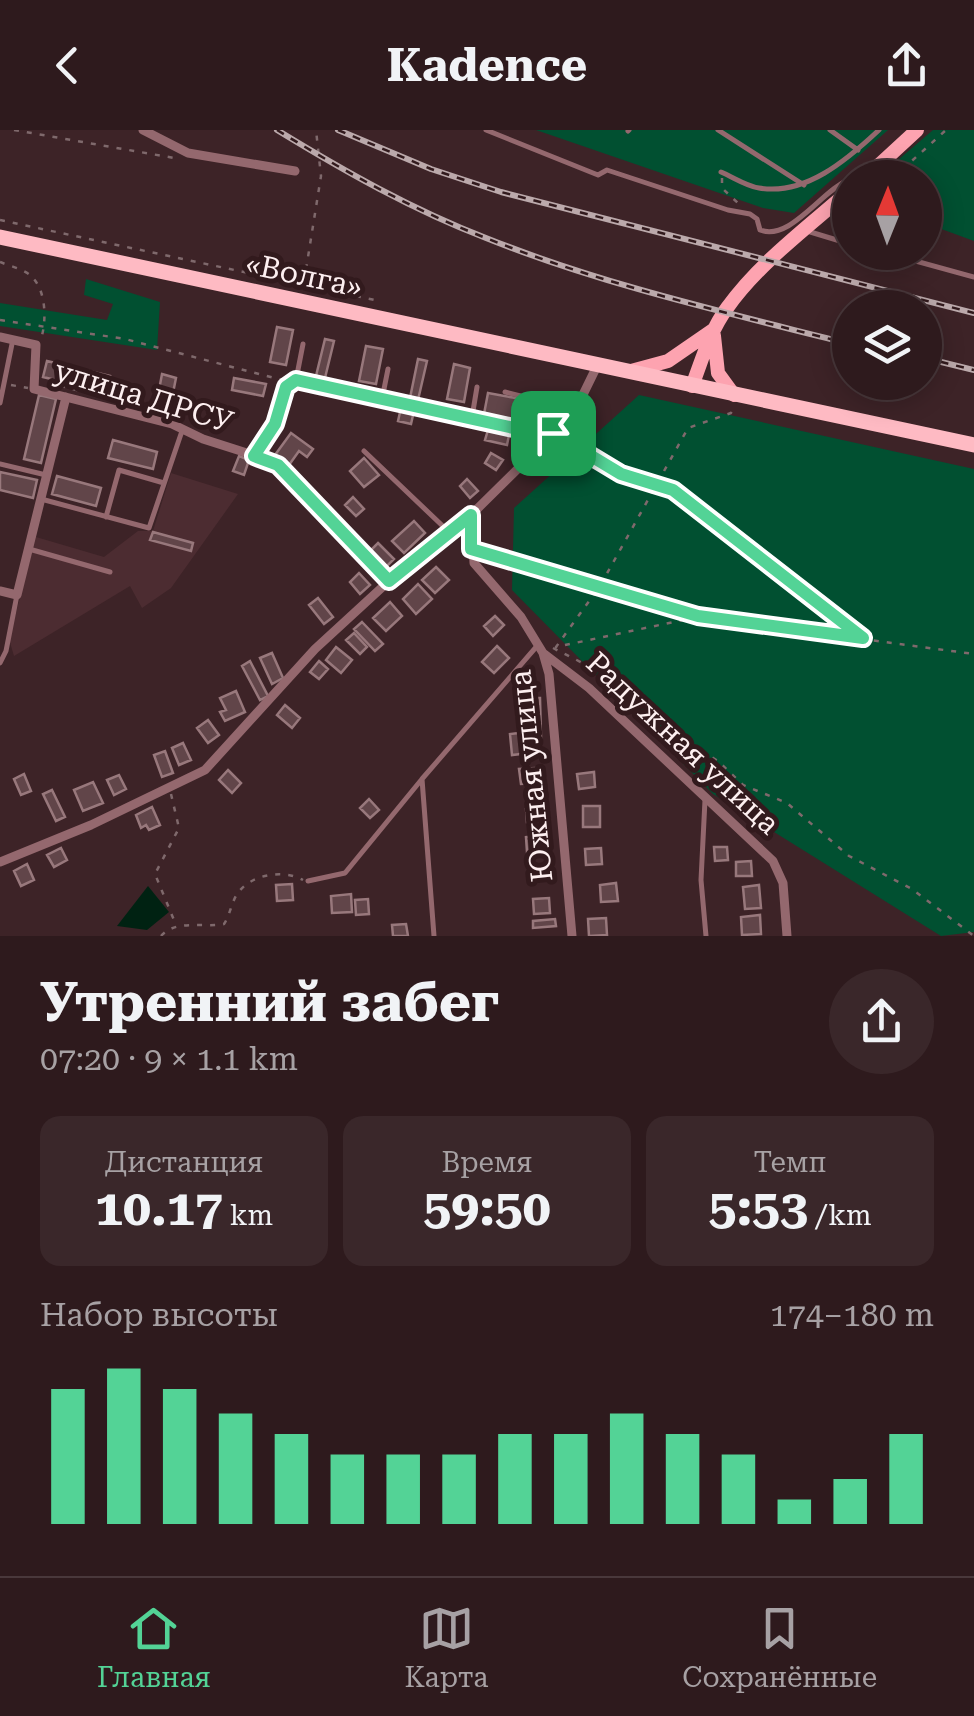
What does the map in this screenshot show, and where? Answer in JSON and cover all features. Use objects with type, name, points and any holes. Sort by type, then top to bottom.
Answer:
[{"type":"highway","name":"«Волга»","points":[[0,237],[620,371]]},
{"type":"highway","points":[[620,371],[692,386],[733,400],[974,445]]},
{"type":"main road","points":[[885,160],[918,130]]},
{"type":"main road","points":[[692,386],[714,330],[738,294],[832,206]]},
{"type":"main road","points":[[620,371],[668,361],[714,330]]},
{"type":"main road","points":[[714,330],[718,373],[733,400]]},
{"type":"street","points":[[143,130],[188,153],[295,171]]},
{"type":"street","name":"улица ДРСУ","points":[[0,337],[32,343],[38,350],[34,384],[183,428],[203,440],[278,465],[389,581]]},
{"type":"street","points":[[0,862],[92,825],[205,770],[315,649],[389,581],[471,515],[552,435],[576,410],[597,366]]},
{"type":"street","points":[[254,456],[275,424],[293,381],[552,435]]},
{"type":"street","points":[[0,591],[17,596],[66,396]]},
{"type":"street","points":[[471,515],[471,549]]},
{"type":"street","name":"Южная улица","points":[[471,549],[478,570],[521,617],[540,649],[554,708],[572,936]]},
{"type":"street","name":"Радужная улица","points":[[540,649],[590,688],[779,869],[787,936]]},
{"type":"lane","points":[[486,130],[598,174],[607,170],[750,214],[766,233],[784,230],[832,189]]},
{"type":"lane","points":[[718,130],[804,185]]},
{"type":"lane","points":[[830,130],[858,150]]},
{"type":"lane","points":[[722,172],[755,188],[804,185],[858,150],[879,130]]},
{"type":"lane","points":[[804,230],[832,239]]},
{"type":"lane","points":[[942,268],[974,277]]},
{"type":"lane","points":[[0,403],[13,339]]},
{"type":"lane","points":[[293,381],[303,344]]},
{"type":"lane","points":[[382,399],[388,369]]},
{"type":"lane","points":[[472,417],[477,387]]},
{"type":"lane","points":[[505,392],[576,410]]},
{"type":"lane","points":[[41,499],[149,528],[183,428]]},
{"type":"lane","points":[[364,451],[450,532]]},
{"type":"lane","points":[[0,464],[47,476]]},
{"type":"lane","points":[[106,516],[119,470],[164,483]]},
{"type":"lane","points":[[29,550],[110,572]]},
{"type":"lane","points":[[0,663],[17,596]]},
{"type":"lane","points":[[308,882],[346,874],[357,863],[376,833],[422,779],[540,649]]},
{"type":"lane","points":[[422,779],[434,936]]},
{"type":"lane","points":[[705,797],[701,880],[706,936]]},
{"type":"path","points":[[14,130],[179,160],[188,153]]},
{"type":"path","points":[[303,284],[321,176],[316,130]]},
{"type":"path","points":[[913,160],[946,130]]},
{"type":"path","points":[[722,172],[722,188],[750,214]]},
{"type":"path","points":[[0,220],[375,300]]},
{"type":"path","points":[[0,262],[32,276],[41,288],[45,326],[38,350]]},
{"type":"path","points":[[0,320],[125,338],[293,381]]},
{"type":"path","points":[[2,383],[34,384],[102,396]]},
{"type":"path","points":[[556,646],[600,586],[688,428],[731,413],[733,400]]},
{"type":"path","points":[[552,435],[621,474],[673,490],[863,638]]},
{"type":"path","points":[[471,549],[698,616],[974,654]]},
{"type":"path","points":[[540,649],[698,616]]},
{"type":"path","points":[[556,646],[624,684],[742,785],[787,803],[849,856],[912,889],[974,936]]},
{"type":"path","points":[[170,788],[180,828],[155,874],[176,926]]},
{"type":"path","points":[[161,936],[176,926],[224,924],[241,888],[256,880],[285,873],[308,882]]},
{"type":"shaded area","points":[[171,473],[238,494],[171,588],[142,608],[130,586],[14,656],[9,639],[36,537],[104,557],[138,531],[153,531]]},
{"type":"shaded area","points":[[148,886],[169,912],[147,930],[117,926]]},
{"type":"green space","points":[[536,130],[888,130],[854,160],[832,160],[832,179],[794,213],[763,208]]},
{"type":"green space","points":[[933,130],[974,130],[974,241],[942,229],[942,160],[898,160]]},
{"type":"green space","points":[[86,279],[160,302],[157,350],[0,326],[0,303],[107,320],[113,304],[84,295]]},
{"type":"green space","points":[[639,395],[974,469],[974,932],[941,936],[713,794],[512,590],[514,508]]},
{"type":"building","points":[[277,327],[293,330],[286,365],[270,362]]},
{"type":"building","points":[[325,339],[334,341],[324,382],[315,380]]},
{"type":"building","points":[[366,346],[383,349],[376,384],[359,381]]},
{"type":"building","points":[[418,359],[427,361],[418,400],[410,398]]},
{"type":"building","points":[[47,361],[110,376],[106,392],[43,377]]},
{"type":"building","points":[[454,364],[470,368],[464,402],[447,399]]},
{"type":"building","points":[[162,374],[176,378],[173,393],[159,390]]},
{"type":"building","points":[[234,378],[266,384],[263,396],[232,390]]},
{"type":"building","points":[[488,393],[521,399],[517,420],[484,414]]},
{"type":"building","points":[[39,395],[56,399],[41,463],[24,459]]},
{"type":"building","points":[[401,408],[414,411],[411,424],[398,421]]},
{"type":"building","points":[[488,430],[509,435],[507,445],[485,440]]},
{"type":"building","points":[[291,433],[313,449],[307,457],[299,451],[289,465],[275,455]]},
{"type":"building","points":[[113,440],[157,452],[153,469],[108,458]]},
{"type":"building","points":[[491,453],[503,460],[496,470],[485,463]]},
{"type":"building","points":[[239,456],[249,460],[244,475],[233,471]]},
{"type":"building","points":[[364,458],[379,475],[364,487],[350,471]]},
{"type":"building","points":[[0,472],[37,480],[33,498],[0,490]]},
{"type":"building","points":[[57,476],[101,488],[96,506],[52,494]]},
{"type":"building","points":[[467,479],[478,491],[470,498],[460,486]]},
{"type":"building","points":[[353,497],[364,509],[356,516],[345,505]]},
{"type":"building","points":[[414,521],[425,533],[404,553],[392,541]]},
{"type":"building","points":[[153,532],[193,543],[191,551],[150,540]]},
{"type":"building","points":[[378,543],[394,559],[383,570],[367,554]]},
{"type":"building","points":[[436,567],[449,580],[435,593],[422,580]]},
{"type":"building","points":[[359,573],[370,585],[360,594],[350,582]]},
{"type":"building","points":[[418,584],[432,599],[416,614],[403,599]]},
{"type":"building","points":[[318,598],[333,617],[324,624],[309,605]]},
{"type":"building","points":[[390,602],[402,616],[386,631],[373,618]]},
{"type":"building","points":[[495,616],[504,625],[493,636],[484,626]]},
{"type":"building","points":[[362,622],[383,644],[375,651],[354,629]]},
{"type":"building","points":[[354,633],[367,647],[360,654],[346,640]]},
{"type":"building","points":[[497,646],[509,658],[494,673],[482,662]]},
{"type":"building","points":[[336,647],[352,660],[341,673],[326,660]]},
{"type":"building","points":[[272,653],[283,678],[272,684],[260,658]]},
{"type":"building","points":[[250,661],[268,696],[260,700],[242,666]]},
{"type":"building","points":[[319,661],[328,669],[319,679],[310,672]]},
{"type":"building","points":[[236,691],[245,712],[225,721],[220,712],[226,710],[220,698]]},
{"type":"building","points":[[531,698],[540,698],[541,738],[532,738]]},
{"type":"building","points":[[285,705],[300,718],[292,728],[277,715]]},
{"type":"building","points":[[208,720],[219,735],[208,743],[197,728]]},
{"type":"building","points":[[528,732],[530,753],[512,755],[510,734]]},
{"type":"building","points":[[183,743],[191,760],[179,765],[172,748]]},
{"type":"building","points":[[165,751],[173,773],[162,777],[154,755]]},
{"type":"building","points":[[535,768],[536,783],[521,784],[519,769]]},
{"type":"building","points":[[228,770],[241,783],[232,793],[219,780]]},
{"type":"building","points":[[594,772],[595,787],[579,789],[577,774]]},
{"type":"building","points":[[24,774],[31,791],[21,795],[14,779]]},
{"type":"building","points":[[119,775],[126,789],[114,795],[107,780]]},
{"type":"building","points":[[93,782],[103,803],[83,811],[74,790]]},
{"type":"building","points":[[52,790],[65,817],[56,821],[43,794]]},
{"type":"building","points":[[369,799],[379,810],[370,818],[360,808]]},
{"type":"building","points":[[583,806],[600,806],[600,827],[583,827]]},
{"type":"building","points":[[152,807],[160,825],[149,830],[146,825],[141,828],[136,815]]},
{"type":"building","points":[[542,807],[543,820],[527,822],[526,809]]},
{"type":"building","points":[[546,835],[547,851],[527,852],[526,837]]},
{"type":"building","points":[[714,847],[727,847],[728,860],[715,861]]},
{"type":"building","points":[[61,848],[67,860],[54,867],[47,855]]},
{"type":"building","points":[[601,848],[602,864],[586,865],[585,849]]},
{"type":"building","points":[[751,861],[752,876],[736,876],[736,862]]},
{"type":"building","points":[[27,864],[34,880],[21,886],[14,871]]},
{"type":"building","points":[[616,883],[618,901],[601,902],[600,885]]},
{"type":"building","points":[[292,884],[293,900],[277,901],[276,885]]},
{"type":"building","points":[[759,885],[761,908],[745,909],[743,887]]},
{"type":"building","points":[[351,894],[352,912],[332,913],[331,896]]},
{"type":"building","points":[[549,898],[550,913],[534,914],[533,899]]},
{"type":"building","points":[[368,899],[369,914],[356,915],[355,900]]},
{"type":"building","points":[[760,915],[761,934],[742,935],[741,917]]},
{"type":"building","points":[[606,918],[607,935],[589,936],[588,919]]},
{"type":"building","points":[[555,919],[556,926],[533,928],[533,921]]},
{"type":"building","points":[[406,924],[408,936],[393,936],[392,925]]},
{"type":"railway","points":[[277,130],[405,202],[530,255],[666,297],[832,339]]},
{"type":"railway","points":[[338,130],[431,169],[501,192],[974,313]]},
{"type":"railway","points":[[942,362],[974,370]]},
{"type":"route","points":[[296,380],[550,436],[553,433],[621,474],[673,490],[863,638],[698,616],[471,549],[471,515],[389,581],[278,465],[254,456],[275,424],[286,387],[296,380]]}]
